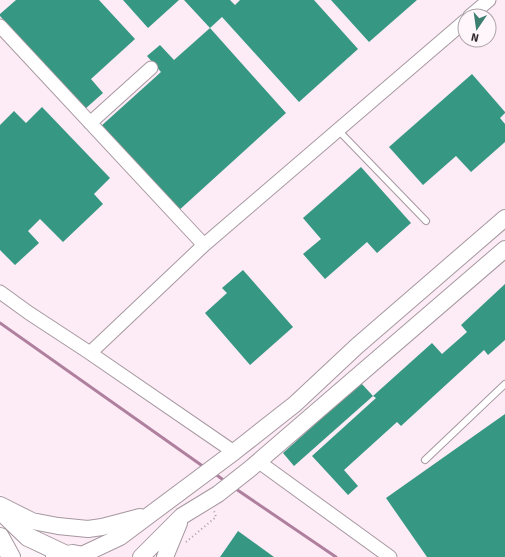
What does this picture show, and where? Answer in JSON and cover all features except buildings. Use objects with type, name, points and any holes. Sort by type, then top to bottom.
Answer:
[{"type":"main road","points":[[0,510],[28,537],[60,556],[85,556]]},
{"type":"main road","points":[[0,537],[11,557]]},
{"type":"street","points":[[480,8],[489,0]]},
{"type":"street","points":[[0,26],[204,244]]},
{"type":"street","points":[[90,353],[204,244],[457,27]]},
{"type":"street","points":[[90,123],[151,68]]},
{"type":"street","points":[[85,556],[120,536],[152,514],[295,404],[357,346],[505,218]]},
{"type":"street","points":[[141,557],[182,516],[214,496],[255,465],[505,249]]},
{"type":"street","points":[[0,292],[234,452]]},
{"type":"street","points":[[255,465],[390,557]]},
{"type":"street","points":[[0,505],[32,521],[58,526],[88,529],[121,523],[152,514]]},
{"type":"street","points":[[165,557],[182,516]]},
{"type":"lane","points":[[338,130],[426,221]]},
{"type":"lane","points":[[425,460],[505,384]]},
{"type":"path","points":[[184,543],[216,517],[214,496]]},
{"type":"shaded area","points":[[0,0],[505,0],[505,557],[71,557],[0,494]]},
{"type":"waterway","points":[[0,323],[204,467]]},
{"type":"waterway","points":[[214,473],[226,482]]},
{"type":"waterway","points":[[233,487],[336,557]]}]
